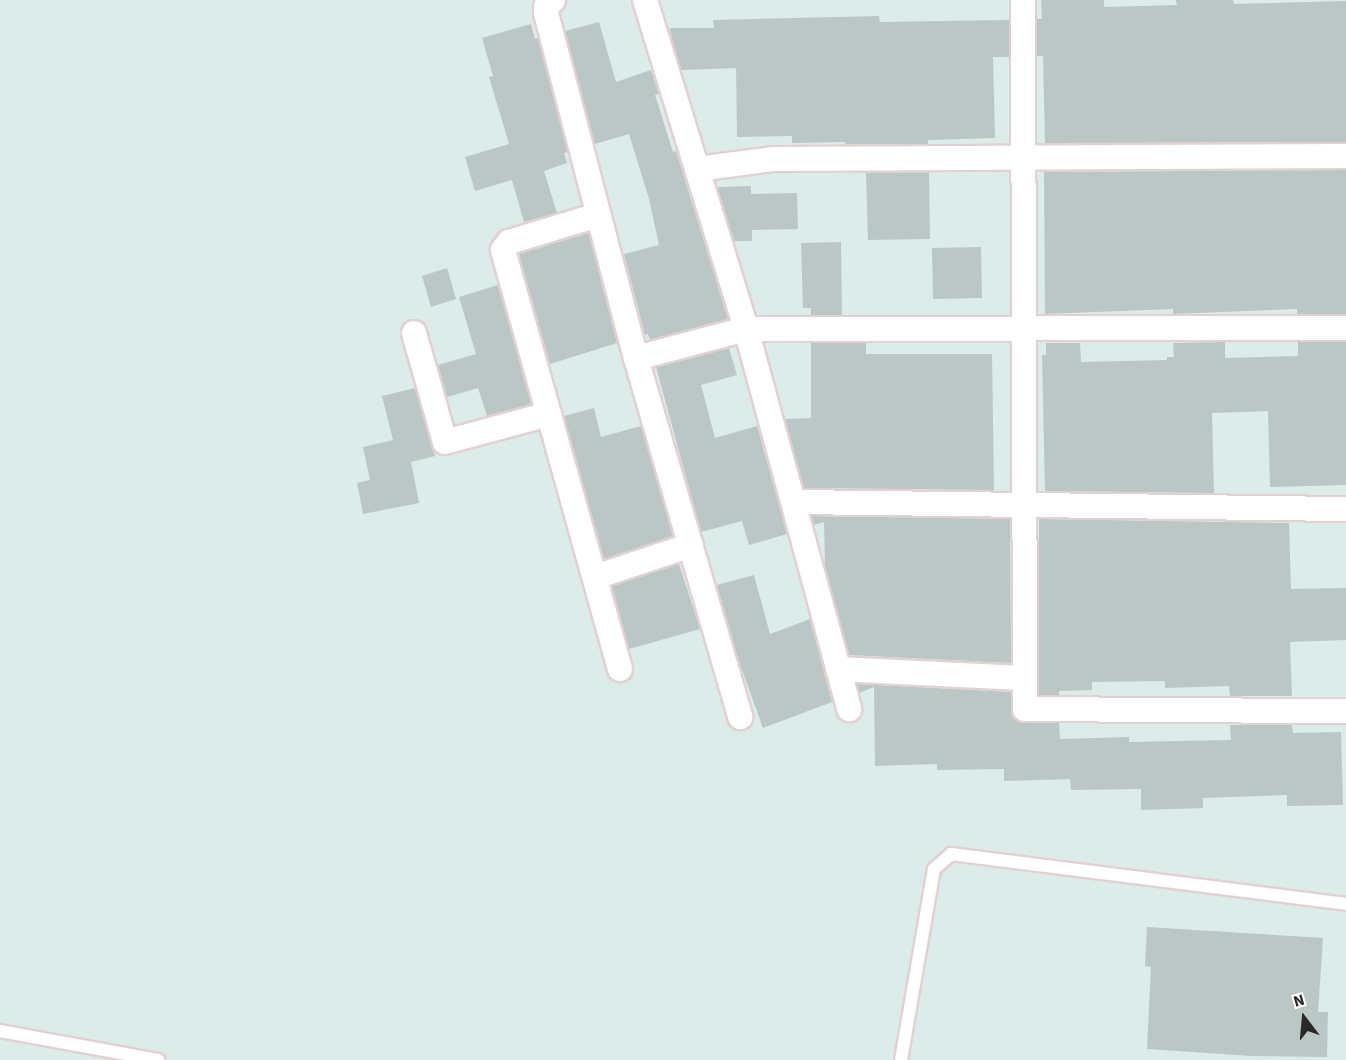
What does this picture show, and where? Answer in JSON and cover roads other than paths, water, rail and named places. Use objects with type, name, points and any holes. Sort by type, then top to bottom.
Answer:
[{"type":"street","points":[[553,0],[546,7],[546,13],[598,215],[636,358],[740,717]]},
{"type":"street","points":[[645,0],[746,329],[849,709]]},
{"type":"street","points":[[1023,0],[1025,709],[1346,711]]},
{"type":"street","points":[[697,169],[774,159],[1346,156]]},
{"type":"street","points":[[598,215],[509,242],[503,250],[620,669]]},
{"type":"street","points":[[636,358],[746,329],[1346,328]]},
{"type":"street","points":[[414,333],[445,442],[549,414]]},
{"type":"street","points":[[794,502],[1346,509]]},
{"type":"street","points":[[595,577],[692,545]]},
{"type":"street","points":[[838,669],[1025,678]]},
{"type":"lane","points":[[901,1060],[934,869],[951,854],[1346,904]]},
{"type":"lane","points":[[0,1031],[158,1060]]}]
